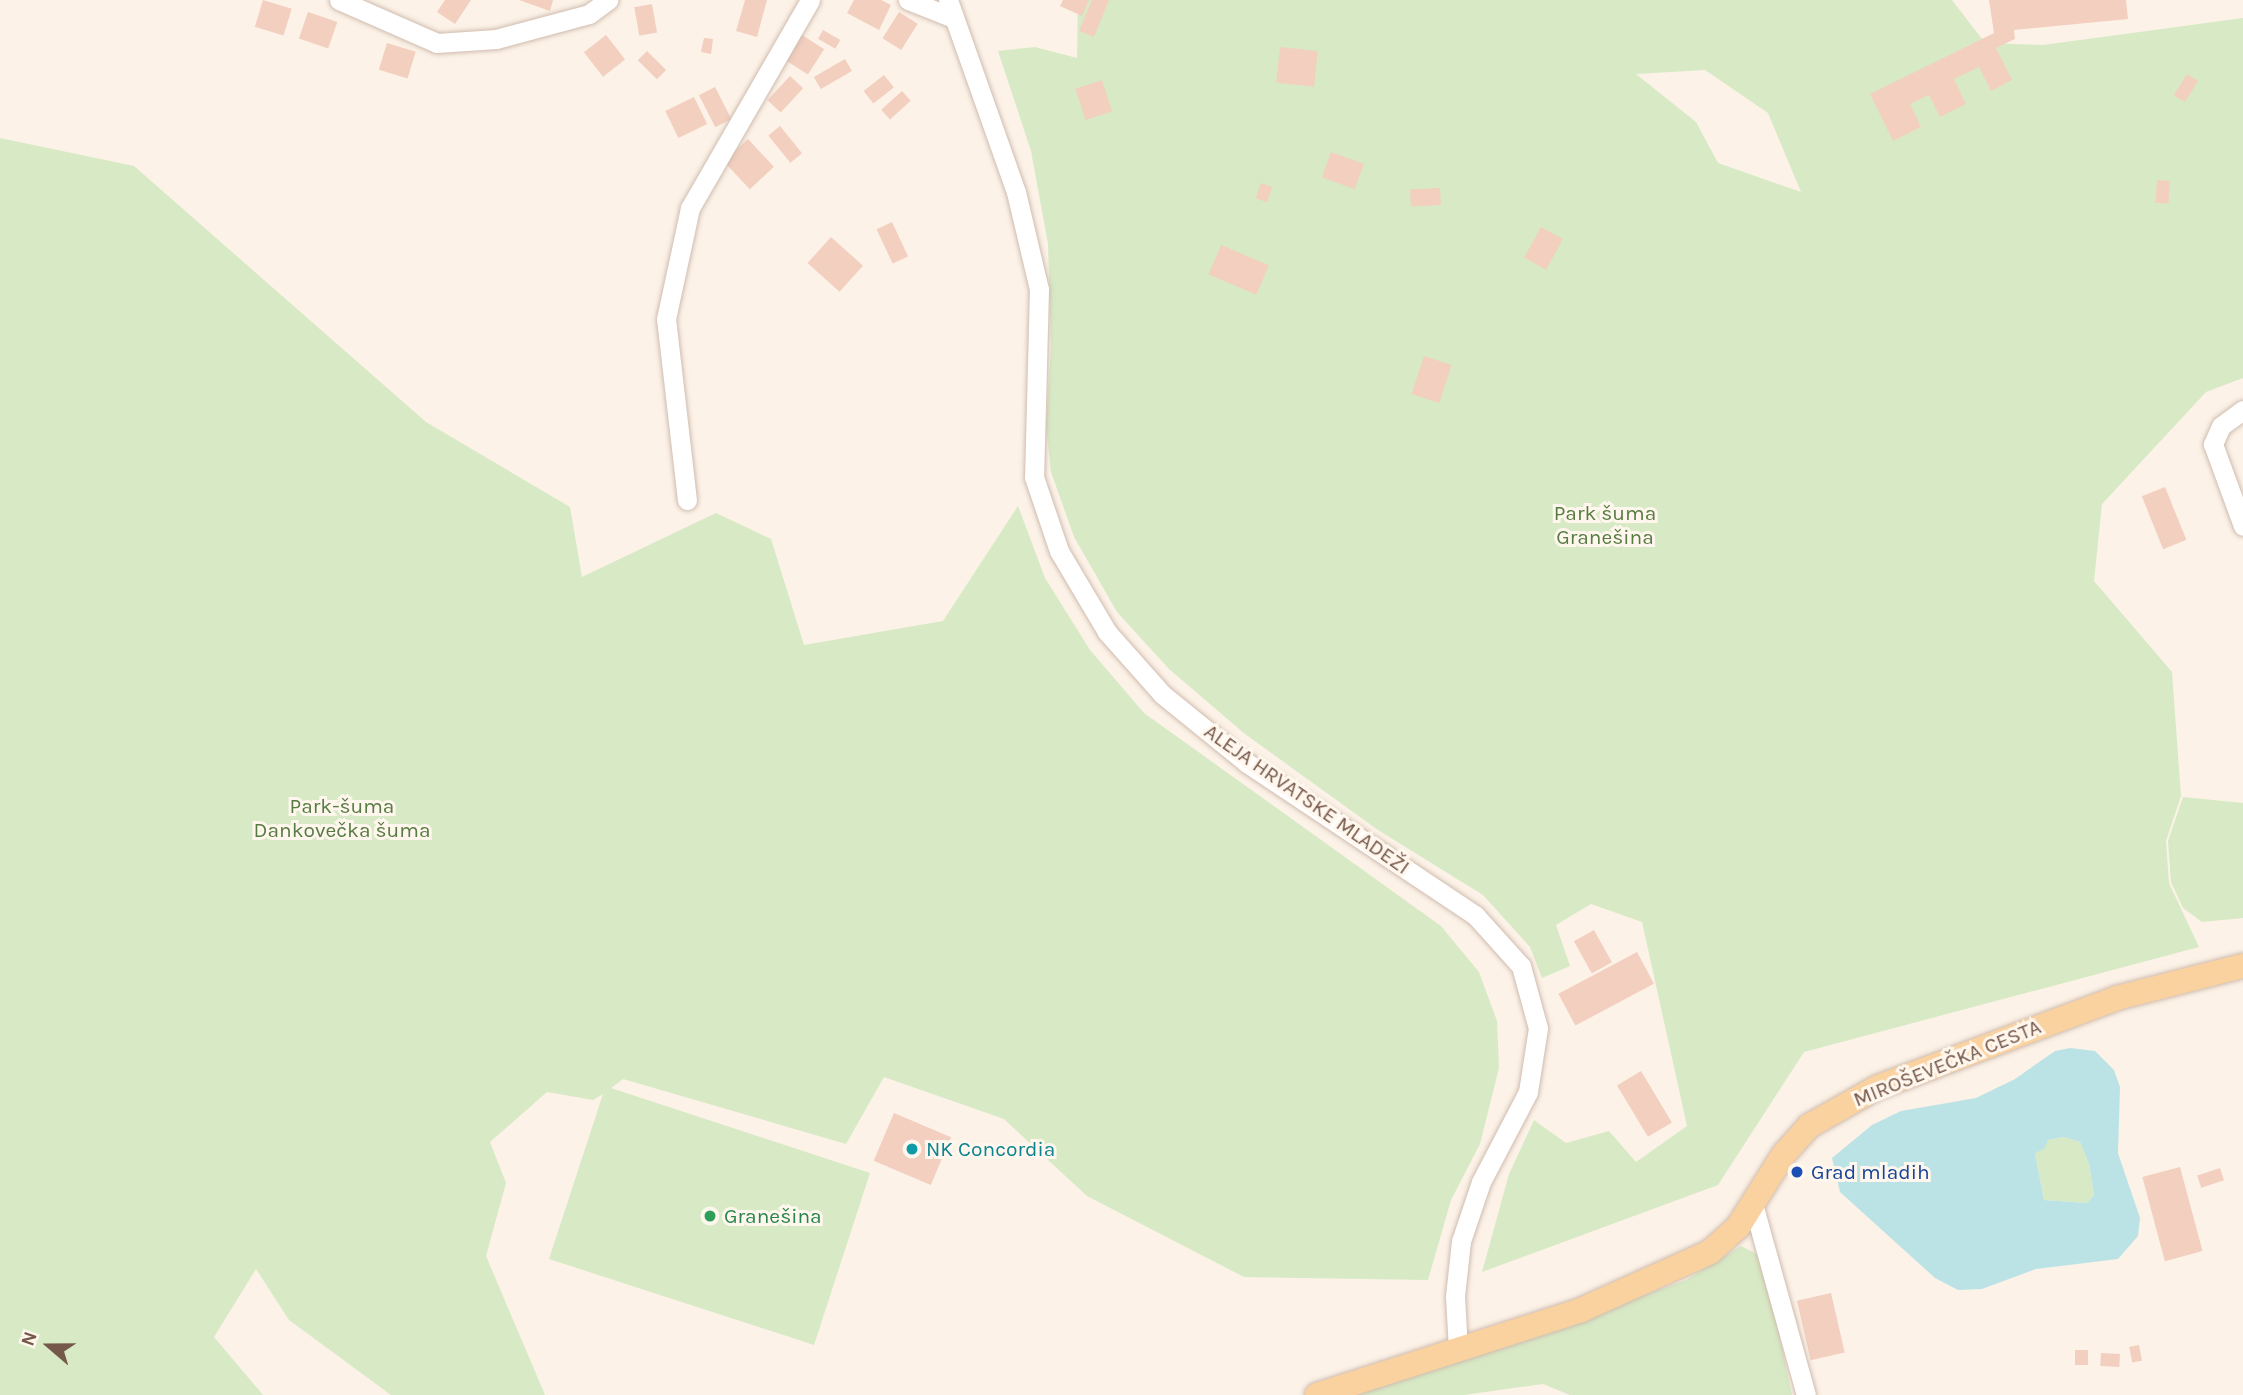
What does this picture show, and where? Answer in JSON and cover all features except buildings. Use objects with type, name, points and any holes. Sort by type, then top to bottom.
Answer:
[{"type":"main road","name":"MIROŠEVEČKA CESTA","points":[[1317,1395],[1581,1310],[1672,1273],[1726,1240],[1753,1204],[1784,1154],[1810,1126],[1837,1107],[1962,1054],[2117,998],[2243,966]]},
{"type":"street","points":[[339,0],[437,43],[496,39],[589,14],[608,0]]},
{"type":"street","points":[[687,500],[666,319],[690,208],[810,0]]},
{"type":"street","points":[[908,0],[949,9]]},
{"type":"street","name":"ALEJA HRVATSKE MLADEŽI","points":[[949,9],[1016,192],[1039,289],[1034,477],[1059,551],[1100,620],[1162,694],[1247,763],[1475,915],[1521,966],[1538,1028],[1528,1092],[1477,1194],[1461,1241],[1455,1296],[1458,1350]]},
{"type":"street","points":[[2243,410],[2221,426],[2213,444],[2243,526]]},
{"type":"street","points":[[1753,1204],[1806,1395]]},
{"type":"green space","name":"Park šuma Granešina","points":[[1078,0],[1952,0],[1985,43],[2043,45],[2243,18],[2243,378],[2206,392],[2102,504],[2094,581],[2172,672],[2181,796],[2166,841],[2169,883],[2199,947],[1804,1052],[1718,1185],[1482,1272],[1509,1174],[1534,1120],[1566,1143],[1609,1131],[1636,1162],[1687,1126],[1642,922],[1591,904],[1556,925],[1570,966],[1542,978],[1530,947],[1483,895],[1378,830],[1245,734],[1169,669],[1117,612],[1074,537],[1051,472],[1046,426],[1051,347],[1048,244],[1031,151],[998,51],[1035,47],[1077,58]],"holes":[[[1705,70],[1768,113],[1801,192],[1718,163],[1696,122],[1636,74]]]},
{"type":"green space","name":"Park-šuma Dankovečka šuma","points":[[0,138],[134,166],[426,422],[570,507],[582,577],[716,513],[771,539],[804,645],[943,621],[1018,506],[1045,578],[1090,650],[1144,713],[1441,926],[1479,972],[1497,1021],[1499,1068],[1480,1144],[1451,1200],[1428,1280],[1244,1277],[1087,1196],[1004,1119],[884,1077],[846,1144],[623,1079],[611,1088],[870,1173],[814,1345],[549,1259],[603,1094],[593,1100],[547,1092],[490,1142],[506,1183],[486,1256],[545,1395],[391,1395],[289,1320],[256,1269],[214,1337],[263,1395],[0,1395]]},
{"type":"green space","points":[[2183,797],[2243,803],[2243,918],[2202,922],[2183,908],[2171,882],[2168,841]]},
{"type":"green space","points":[[2064,1137],[2080,1142],[2089,1164],[2094,1195],[2087,1203],[2044,1200],[2035,1153],[2048,1140]]},
{"type":"green space","points":[[1741,1246],[1763,1257],[1792,1395],[1570,1395],[1543,1384],[1464,1395],[1340,1395],[1488,1351],[1686,1280]]},
{"type":"water","points":[[2070,1048],[2095,1051],[2114,1070],[2120,1087],[2118,1153],[2140,1218],[2138,1236],[2118,1259],[2036,1269],[1982,1289],[1958,1290],[1935,1278],[1840,1192],[1832,1158],[1872,1125],[1901,1111],[1976,1098],[2015,1079],[2055,1051]],"holes":[[[2064,1137],[2080,1142],[2089,1164],[2094,1195],[2087,1203],[2044,1200],[2035,1153],[2044,1149],[2048,1140]]]},
{"type":"place","name":"NK Concordia","points":[[912,1149]]},
{"type":"place","name":"Grad mladih","points":[[1797,1172]]},
{"type":"place","name":"Granešina","points":[[710,1216]]}]
